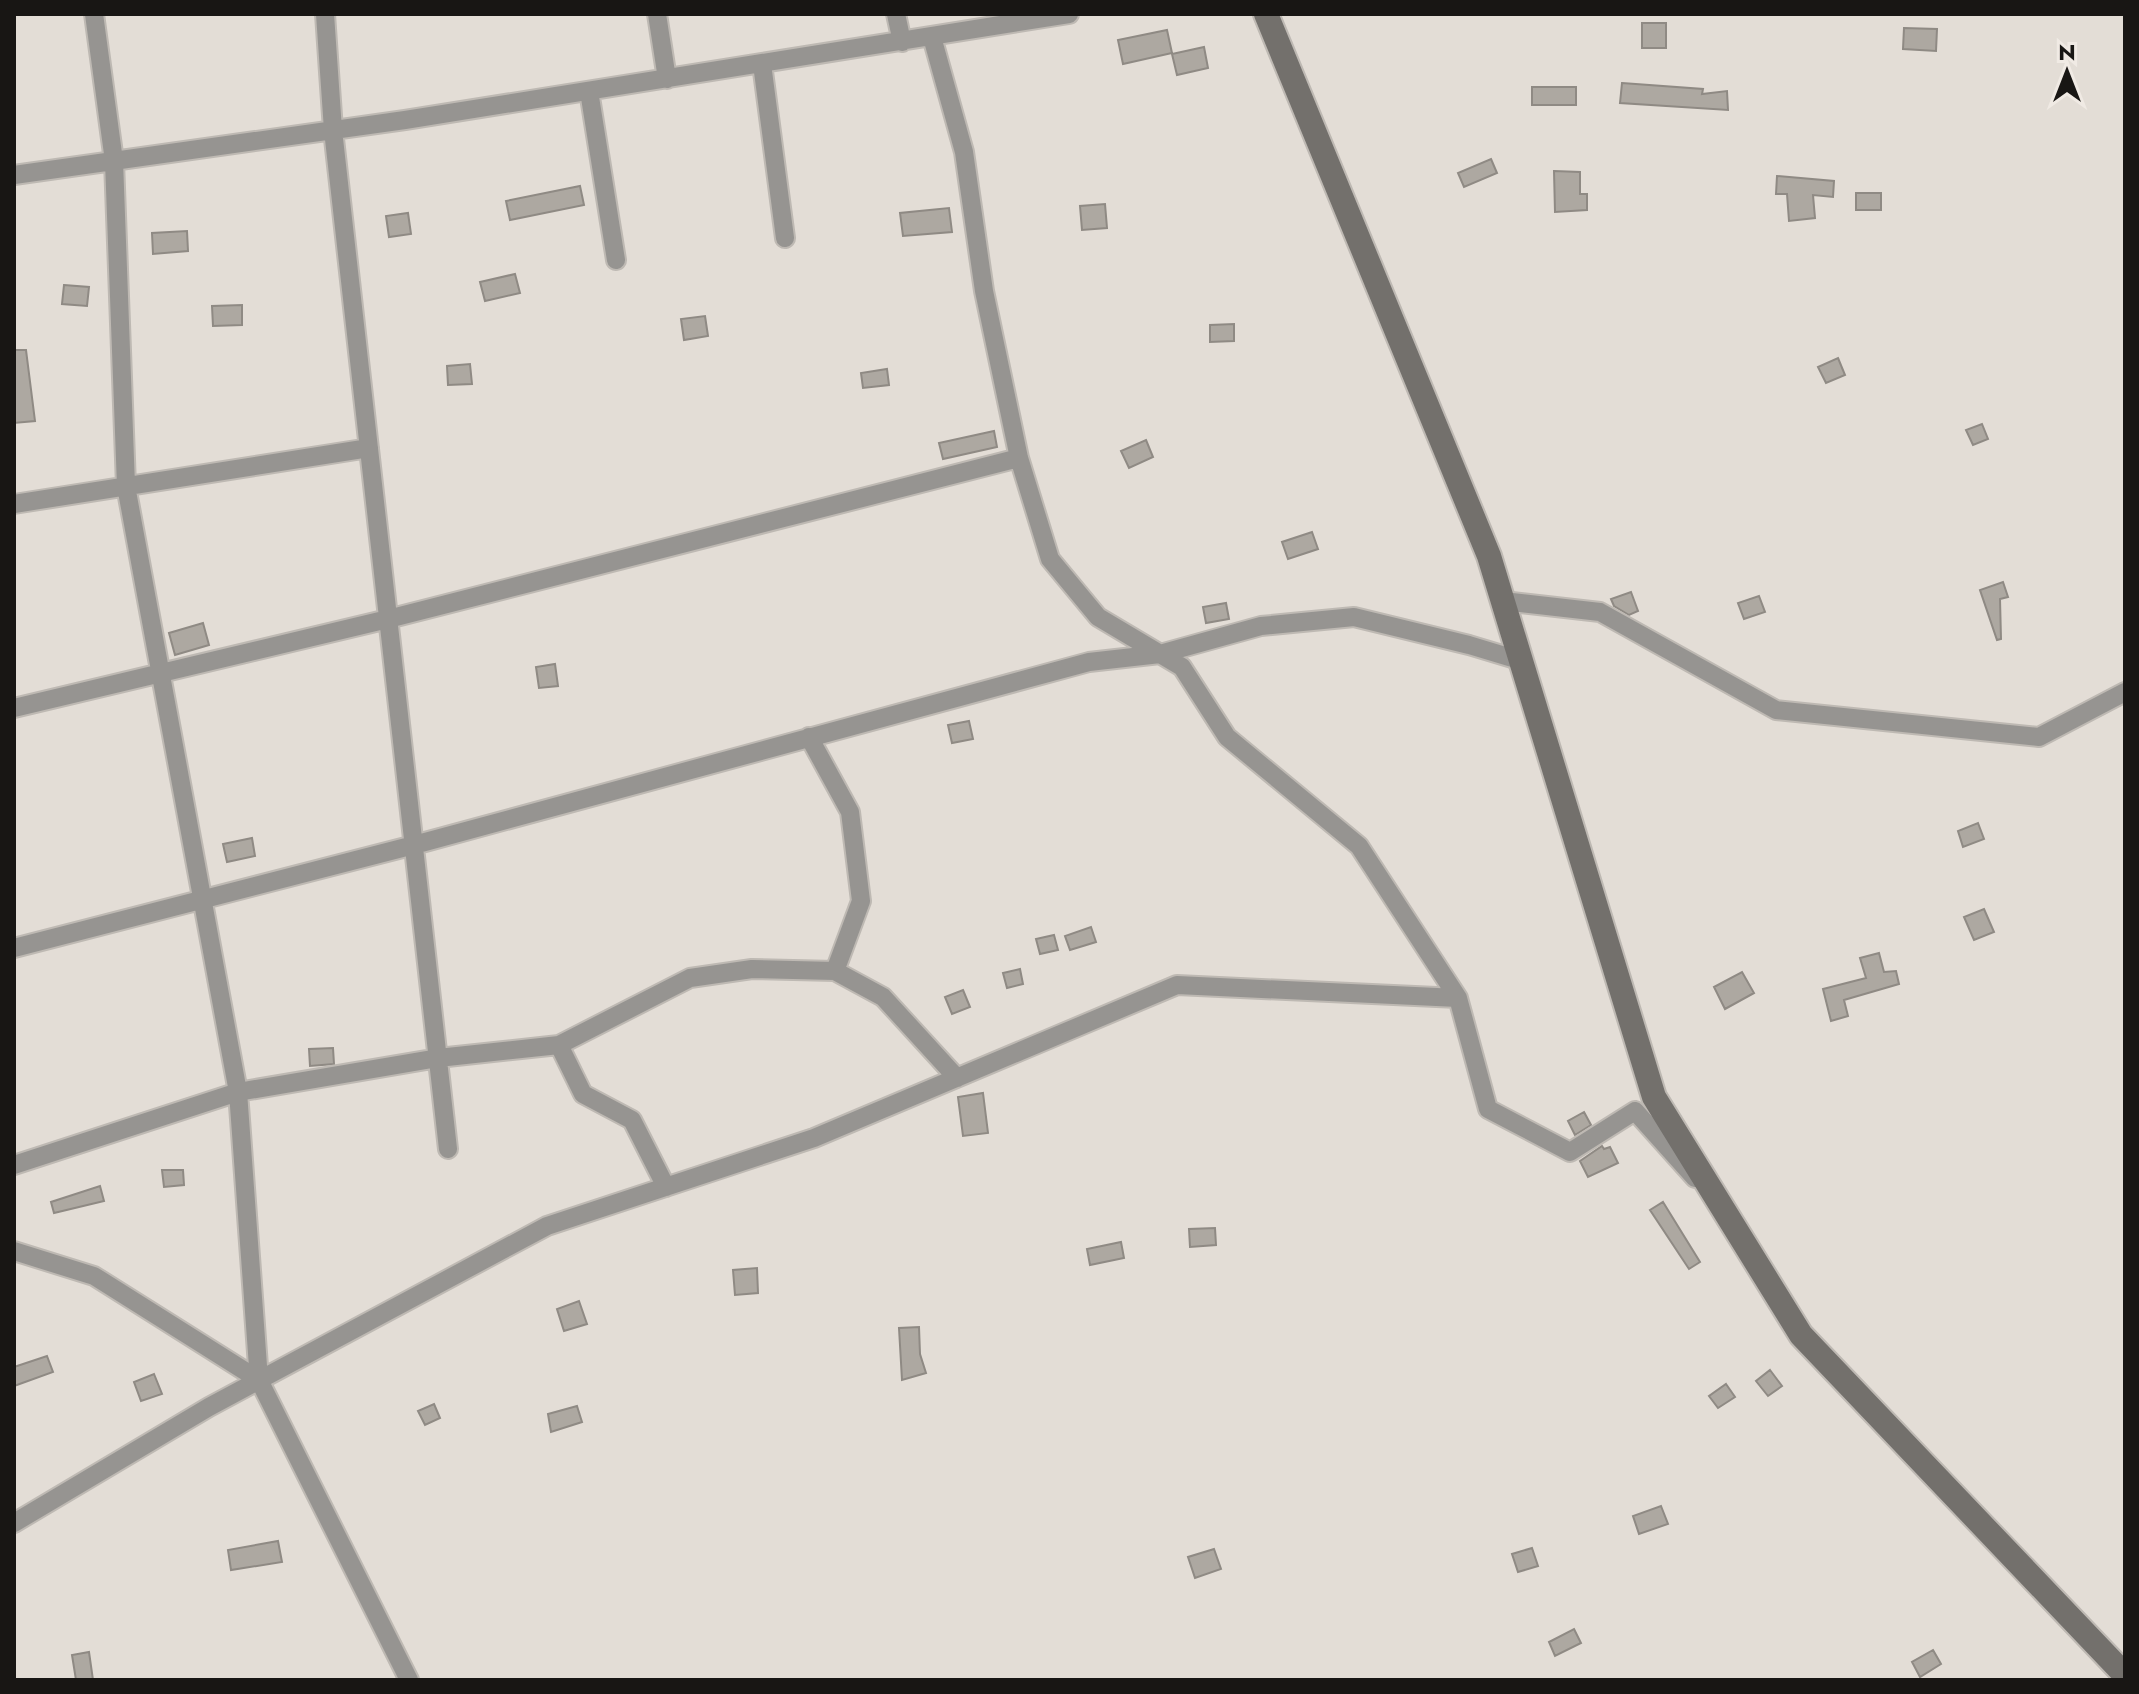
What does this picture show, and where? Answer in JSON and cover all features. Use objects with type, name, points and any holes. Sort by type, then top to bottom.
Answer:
[{"type":"street","points":[[94,14],[114,161],[126,486],[238,1092],[259,1380],[409,1680]]},
{"type":"street","points":[[325,14],[333,130],[448,1149]]},
{"type":"street","points":[[657,14],[667,79]]},
{"type":"street","points":[[896,14],[902,42]]},
{"type":"street","points":[[14,175],[589,91],[1069,14]]},
{"type":"street","points":[[1266,14],[1489,556],[1654,1097],[1801,1335],[2125,1675]]},
{"type":"street","points":[[932,37],[964,152],[984,291],[1019,458],[1050,559],[1098,617],[1182,667],[1227,737],[1359,846],[1458,998],[1488,1109],[1570,1152],[1635,1111],[1724,1210]]},
{"type":"street","points":[[762,64],[785,238]]},
{"type":"street","points":[[589,91],[616,260]]},
{"type":"street","points":[[14,504],[369,448]]},
{"type":"street","points":[[14,708],[388,619],[1019,458]]},
{"type":"street","points":[[1503,601],[1600,612],[1776,710],[2039,737],[2125,692]]},
{"type":"street","points":[[14,948],[414,845],[1089,662],[1160,654],[1261,626],[1354,617],[1522,661]]},
{"type":"street","points":[[809,737],[850,812],[861,901],[835,971]]},
{"type":"street","points":[[14,1165],[238,1092],[438,1058],[559,1045],[690,978],[752,969],[835,971],[883,997],[957,1078]]},
{"type":"street","points":[[14,1523],[259,1380],[547,1226],[814,1138],[1177,985],[1458,998]]},
{"type":"street","points":[[559,1045],[583,1094],[632,1120],[666,1187]]},
{"type":"street","points":[[14,1251],[94,1276],[259,1380]]},
{"type":"building","points":[[1642,23],[1666,23],[1666,48],[1642,48]]},
{"type":"building","points":[[1904,28],[1937,29],[1936,51],[1903,49]]},
{"type":"building","points":[[1167,30],[1172,53],[1123,64],[1118,40]]},
{"type":"building","points":[[1204,47],[1208,68],[1177,75],[1172,54]]},
{"type":"building","points":[[1622,83],[1703,89],[1702,94],[1727,91],[1728,110],[1620,103]]},
{"type":"building","points":[[1532,87],[1576,87],[1576,105],[1532,105]]},
{"type":"building","points":[[1491,159],[1497,173],[1464,187],[1458,173]]},
{"type":"building","points":[[1554,171],[1580,172],[1580,194],[1587,194],[1587,210],[1555,212]]},
{"type":"building","points":[[1777,176],[1834,181],[1833,197],[1813,195],[1815,218],[1789,221],[1787,194],[1776,194]]},
{"type":"building","points":[[580,186],[584,205],[510,220],[506,201]]},
{"type":"building","points":[[1856,193],[1881,193],[1881,210],[1856,210]]},
{"type":"building","points":[[1105,204],[1107,228],[1082,230],[1080,206]]},
{"type":"building","points":[[949,208],[952,232],[903,236],[900,213]]},
{"type":"building","points":[[408,213],[411,234],[389,237],[386,216]]},
{"type":"building","points":[[187,231],[188,251],[153,254],[152,233]]},
{"type":"building","points":[[515,274],[520,293],[485,301],[480,282]]},
{"type":"building","points":[[64,285],[89,287],[87,306],[62,304]]},
{"type":"building","points":[[242,305],[242,325],[213,326],[212,306]]},
{"type":"building","points":[[705,316],[708,336],[684,340],[681,319]]},
{"type":"building","points":[[1234,324],[1234,341],[1210,342],[1210,325]]},
{"type":"building","points":[[14,350],[26,350],[35,421],[14,423]]},
{"type":"building","points":[[1838,358],[1845,375],[1826,383],[1818,367]]},
{"type":"building","points":[[470,364],[472,384],[448,385],[447,366]]},
{"type":"building","points":[[887,369],[889,385],[863,388],[861,373]]},
{"type":"building","points":[[1982,424],[1988,439],[1973,445],[1966,430]]},
{"type":"building","points":[[994,431],[997,447],[943,459],[939,443]]},
{"type":"building","points":[[1146,440],[1153,457],[1129,468],[1121,451]]},
{"type":"building","points":[[1312,532],[1318,549],[1288,559],[1282,542]]},
{"type":"building","points":[[2003,582],[2008,597],[2000,599],[2001,639],[1997,640],[1980,590]]},
{"type":"building","points":[[1631,592],[1638,611],[1629,615],[1614,606],[1611,599]]},
{"type":"building","points":[[1759,596],[1765,612],[1744,619],[1738,603]]},
{"type":"building","points":[[1226,603],[1229,619],[1206,623],[1203,607]]},
{"type":"building","points":[[203,623],[209,645],[175,655],[169,633]]},
{"type":"building","points":[[555,664],[558,686],[539,688],[536,667]]},
{"type":"building","points":[[969,721],[973,739],[952,743],[948,725]]},
{"type":"building","points":[[1978,823],[1984,839],[1963,847],[1958,831]]},
{"type":"building","points":[[252,838],[255,856],[227,862],[223,844]]},
{"type":"building","points":[[1984,909],[1994,932],[1974,940],[1964,917]]},
{"type":"building","points":[[1091,927],[1096,942],[1070,950],[1065,936]]},
{"type":"building","points":[[1054,935],[1058,950],[1040,954],[1036,939]]},
{"type":"building","points":[[1879,953],[1884,972],[1896,971],[1899,984],[1844,1000],[1848,1016],[1831,1021],[1823,989],[1866,978],[1860,958]]},
{"type":"building","points":[[1020,969],[1023,984],[1007,988],[1003,973]]},
{"type":"building","points":[[1742,972],[1754,993],[1725,1009],[1714,987]]},
{"type":"building","points":[[963,990],[970,1007],[952,1014],[945,997]]},
{"type":"building","points":[[333,1048],[334,1064],[310,1066],[309,1049]]},
{"type":"building","points":[[983,1093],[988,1133],[963,1136],[958,1097]]},
{"type":"building","points":[[1584,1112],[1591,1125],[1575,1135],[1568,1121]]},
{"type":"building","points":[[1602,1146],[1604,1149],[1610,1147],[1618,1163],[1588,1177],[1580,1161]]},
{"type":"building","points":[[162,1170],[183,1170],[184,1185],[164,1187]]},
{"type":"building","points":[[100,1186],[104,1201],[54,1213],[51,1202]]},
{"type":"building","points":[[1663,1202],[1700,1262],[1689,1269],[1650,1210]]},
{"type":"building","points":[[1215,1228],[1216,1245],[1190,1247],[1189,1229]]},
{"type":"building","points":[[1121,1242],[1124,1258],[1090,1265],[1087,1249]]},
{"type":"building","points":[[757,1268],[758,1293],[735,1295],[733,1270]]},
{"type":"building","points":[[579,1301],[587,1324],[564,1331],[557,1309]]},
{"type":"building","points":[[919,1327],[920,1354],[926,1373],[902,1380],[899,1328]]},
{"type":"building","points":[[47,1356],[53,1372],[14,1386],[14,1367]]},
{"type":"building","points":[[1770,1370],[1782,1386],[1768,1396],[1756,1381]]},
{"type":"building","points":[[154,1374],[162,1394],[141,1401],[134,1382]]},
{"type":"building","points":[[1726,1384],[1735,1397],[1718,1408],[1709,1396]]},
{"type":"building","points":[[434,1404],[440,1418],[425,1425],[418,1411]]},
{"type":"building","points":[[577,1406],[582,1422],[551,1432],[548,1414]]},
{"type":"building","points":[[1661,1506],[1668,1524],[1639,1534],[1633,1516]]},
{"type":"building","points":[[278,1541],[282,1562],[231,1570],[228,1550]]},
{"type":"building","points":[[1532,1548],[1538,1566],[1518,1572],[1512,1554]]},
{"type":"building","points":[[1214,1549],[1221,1569],[1195,1578],[1188,1557]]},
{"type":"building","points":[[1574,1629],[1581,1643],[1555,1656],[1549,1642]]},
{"type":"building","points":[[1933,1650],[1941,1664],[1920,1677],[1912,1662]]},
{"type":"building","points":[[89,1652],[93,1680],[76,1680],[72,1655]]}]
